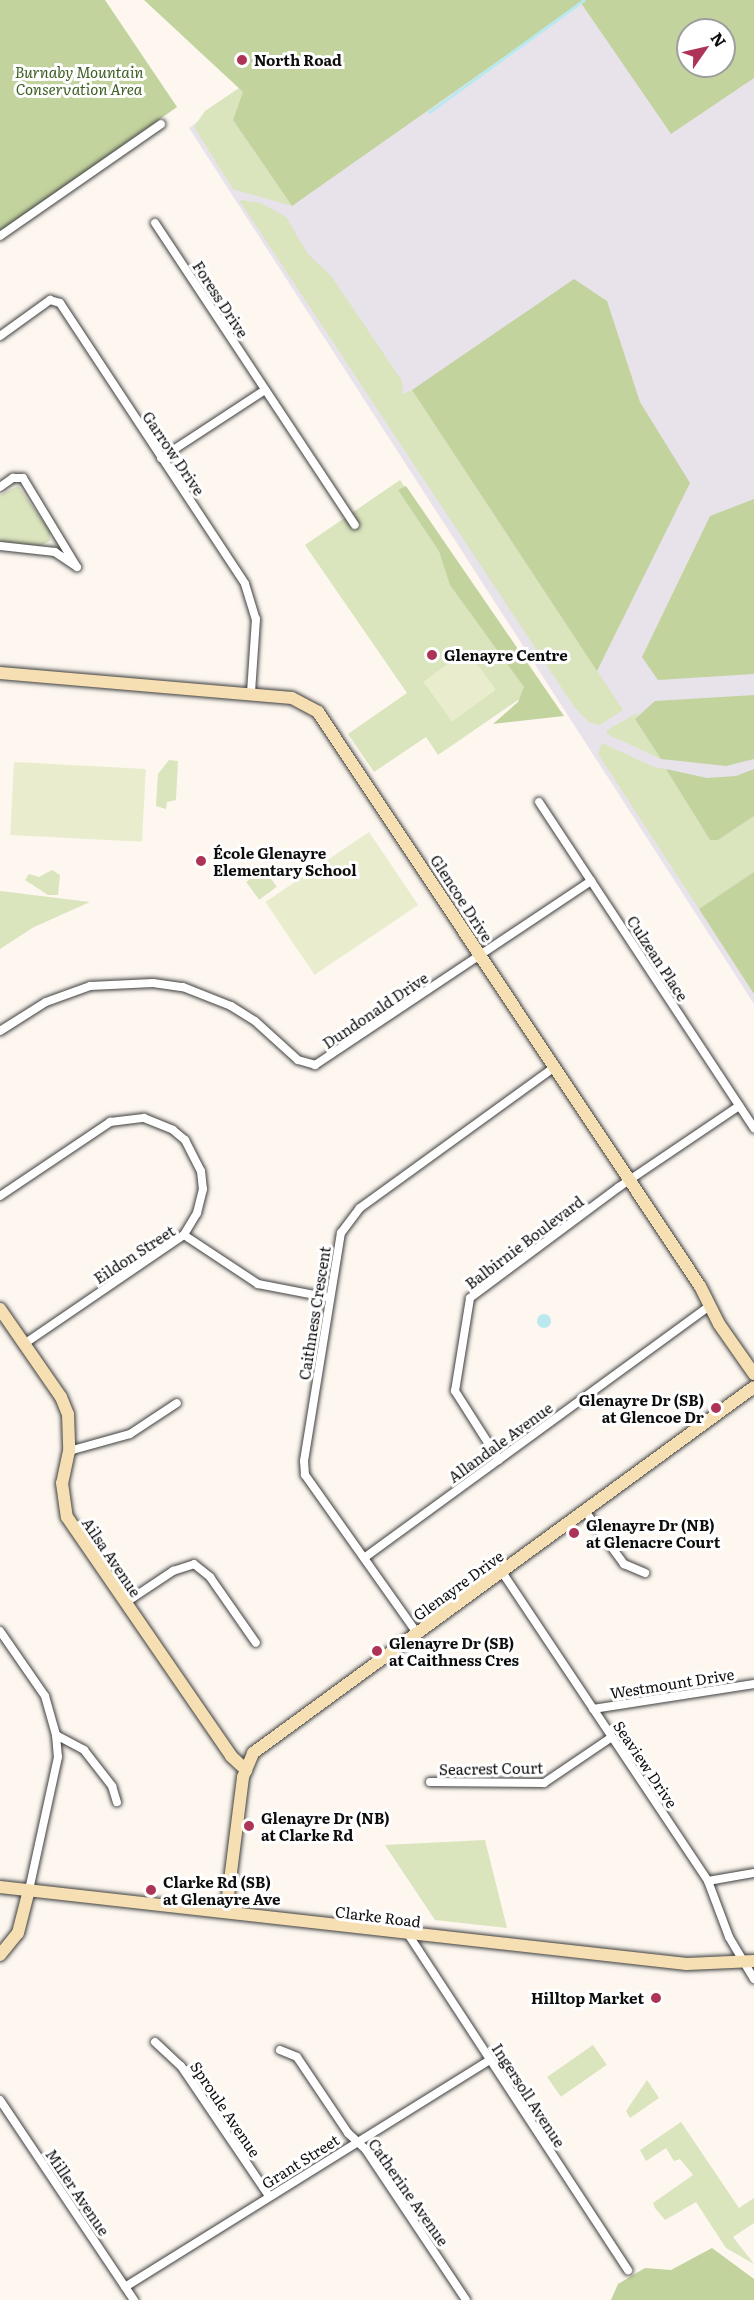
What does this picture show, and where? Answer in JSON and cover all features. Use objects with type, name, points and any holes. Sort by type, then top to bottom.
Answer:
[{"type":"street","points":[[0,236],[161,124]]},
{"type":"street","name":"Foress Drive","points":[[155,222],[355,525]]},
{"type":"street","name":"Garrow Drive","points":[[0,336],[50,300],[60,303],[245,584],[253,602],[256,619],[251,693]]},
{"type":"street","points":[[161,458],[265,390]]},
{"type":"street","points":[[0,487],[13,478],[23,478],[77,567],[55,552],[0,546]]},
{"type":"street","name":"Glencoe Drive","points":[[0,673],[292,698],[307,704],[327,721],[630,1180],[754,1374]]},
{"type":"street","name":"Culzean Place","points":[[539,802],[754,1128]]},
{"type":"street","name":"Dundonald Drive","points":[[0,1031],[46,1002],[90,986],[153,983],[183,987],[231,1006],[255,1021],[298,1060],[315,1065],[591,881]]},
{"type":"street","name":"Caithness Crescent","points":[[417,1633],[305,1475],[341,1233],[351,1216],[555,1067]]},
{"type":"street","name":"Balbirnie Boulevard","points":[[499,1460],[455,1391],[468,1302],[478,1290],[630,1180],[739,1106]]},
{"type":"street","points":[[0,1196],[110,1122],[144,1118],[179,1135],[194,1153],[201,1171],[202,1190],[197,1213],[184,1235]]},
{"type":"street","name":"Eildon Street","points":[[24,1344],[184,1235],[258,1284],[330,1298]]},
{"type":"street","name":"Allandale Avenue","points":[[364,1558],[710,1306]]},
{"type":"street","name":"Ailsa Avenue","points":[[0,1309],[61,1397],[68,1414],[69,1451],[62,1483],[67,1517],[231,1756],[246,1770]]},
{"type":"street","name":"Glenayre Drive","points":[[226,1912],[246,1770],[249,1758],[257,1750],[754,1387]]},
{"type":"street","points":[[69,1451],[130,1434],[177,1403]]},
{"type":"street","points":[[585,1510],[624,1564],[645,1573]]},
{"type":"street","points":[[125,1603],[173,1571],[194,1564],[210,1577],[256,1642]]},
{"type":"street","name":"Seaview Drive","points":[[502,1572],[708,1881],[729,1937],[748,1961],[754,1979]]},
{"type":"street","points":[[0,1631],[45,1696],[56,1735],[58,1757],[18,1933],[0,1955]]},
{"type":"street","name":"Westmount Drive","points":[[593,1709],[754,1684]]},
{"type":"street","points":[[56,1735],[84,1750],[112,1786],[117,1802]]},
{"type":"street","name":"Seacrest Court","points":[[430,1782],[544,1783],[612,1737]]},
{"type":"street","points":[[708,1881],[754,1873]]},
{"type":"street","name":"Clarke Road","points":[[0,1887],[687,1964],[748,1961]]},
{"type":"street","name":"Ingersoll Avenue","points":[[408,1934],[628,2270]]},
{"type":"street","name":"Sproule Avenue","points":[[155,2042],[181,2066],[268,2196]]},
{"type":"street","name":"Catherine Avenue","points":[[280,2050],[297,2057],[466,2300]]},
{"type":"street","name":"Grant Street","points":[[125,2287],[489,2060]]},
{"type":"street","name":"Miller Avenue","points":[[0,2100],[134,2300]]},
{"type":"shaded area","points":[[359,0],[754,0],[754,1004],[189,128]]},
{"type":"green space","name":"Burnaby Mountain Conservation Area","points":[[0,0],[105,0],[177,107],[0,232]]},
{"type":"green space","points":[[144,0],[754,0],[754,78],[671,134],[581,3],[292,206],[233,120],[243,92]]},
{"type":"green space","points":[[239,88],[243,93],[233,120],[292,206],[233,189],[194,127],[205,111]]},
{"type":"green space","points":[[239,200],[261,203],[286,217],[308,254],[332,277],[402,381],[403,394],[412,390],[623,710],[600,725],[590,723],[575,708]]},
{"type":"green space","points":[[574,279],[607,301],[640,402],[690,483],[597,671],[412,390]]},
{"type":"green space","points":[[400,480],[540,685],[438,755],[426,737],[374,772],[348,734],[407,693],[305,545]]},
{"type":"green space","points":[[18,486],[50,531],[50,541],[40,546],[0,542],[0,495]]},
{"type":"green space","points":[[406,486],[564,716],[493,724],[518,702],[524,687],[450,585],[439,551],[398,490]]},
{"type":"green space","points":[[754,499],[754,674],[658,680],[642,657],[710,516]]},
{"type":"green space","points":[[467,650],[496,690],[452,721],[423,682]]},
{"type":"green space","points":[[754,695],[754,759],[726,766],[661,759],[635,719],[655,701]]},
{"type":"green space","points":[[639,712],[635,719],[661,759],[607,734],[607,730]]},
{"type":"green space","points":[[602,743],[654,767],[666,769],[710,840],[718,840],[754,816],[754,872],[699,909],[598,754]]},
{"type":"green space","points":[[169,760],[178,761],[176,800],[167,802],[166,809],[156,806],[158,774]]},
{"type":"green space","points":[[14,762],[146,769],[142,842],[10,835]]},
{"type":"green space","points":[[666,769],[707,778],[736,776],[754,769],[754,816],[718,840],[710,840]]},
{"type":"green space","points":[[369,832],[418,905],[315,975],[265,902]]},
{"type":"green space","points":[[264,869],[277,887],[259,900],[246,882]]},
{"type":"green space","points":[[52,870],[60,875],[58,895],[48,895],[25,880],[29,874],[39,877]]},
{"type":"green space","points":[[754,872],[754,994],[699,909]]},
{"type":"green space","points":[[0,891],[90,902],[34,927],[0,949]]},
{"type":"green space","points":[[485,1840],[507,1928],[435,1920],[385,1845]]},
{"type":"green space","points":[[593,2045],[607,2065],[561,2097],[547,2077]]},
{"type":"green space","points":[[647,2080],[659,2098],[630,2118],[626,2111]]},
{"type":"green space","points":[[681,2122],[739,2208],[754,2198],[754,2223],[733,2237],[754,2264],[726,2248],[696,2202],[665,2220],[655,2208],[653,2203],[693,2175],[680,2159],[674,2161],[666,2148],[646,2161],[640,2150]]},
{"type":"green space","points":[[712,2248],[754,2279],[754,2300],[611,2300],[618,2284],[645,2268],[671,2270]]},
{"type":"water","points":[[541,1314],[547,1314],[551,1321],[547,1328],[541,1328],[537,1324],[537,1318]]},
{"type":"waterway","points":[[429,112],[584,0]]},
{"type":"place","name":"North Road","points":[[242,60]]},
{"type":"place","name":"Glenayre Centre","points":[[432,655]]},
{"type":"place","name":"École Glenayre Elementary School","points":[[201,861]]},
{"type":"place","name":"Glenayre Dr (SB) at Glencoe Dr","points":[[716,1408]]},
{"type":"place","name":"Glenayre Dr (NB) at Glenacre Court","points":[[574,1533]]},
{"type":"place","name":"Glenayre Dr (SB) at Caithness Cres","points":[[377,1651]]},
{"type":"place","name":"Glenayre Dr (NB) at Clarke Rd","points":[[249,1826]]},
{"type":"place","name":"Clarke Rd (SB) at Glenayre Ave","points":[[151,1890]]},
{"type":"place","name":"Hilltop Market","points":[[656,1998]]}]
